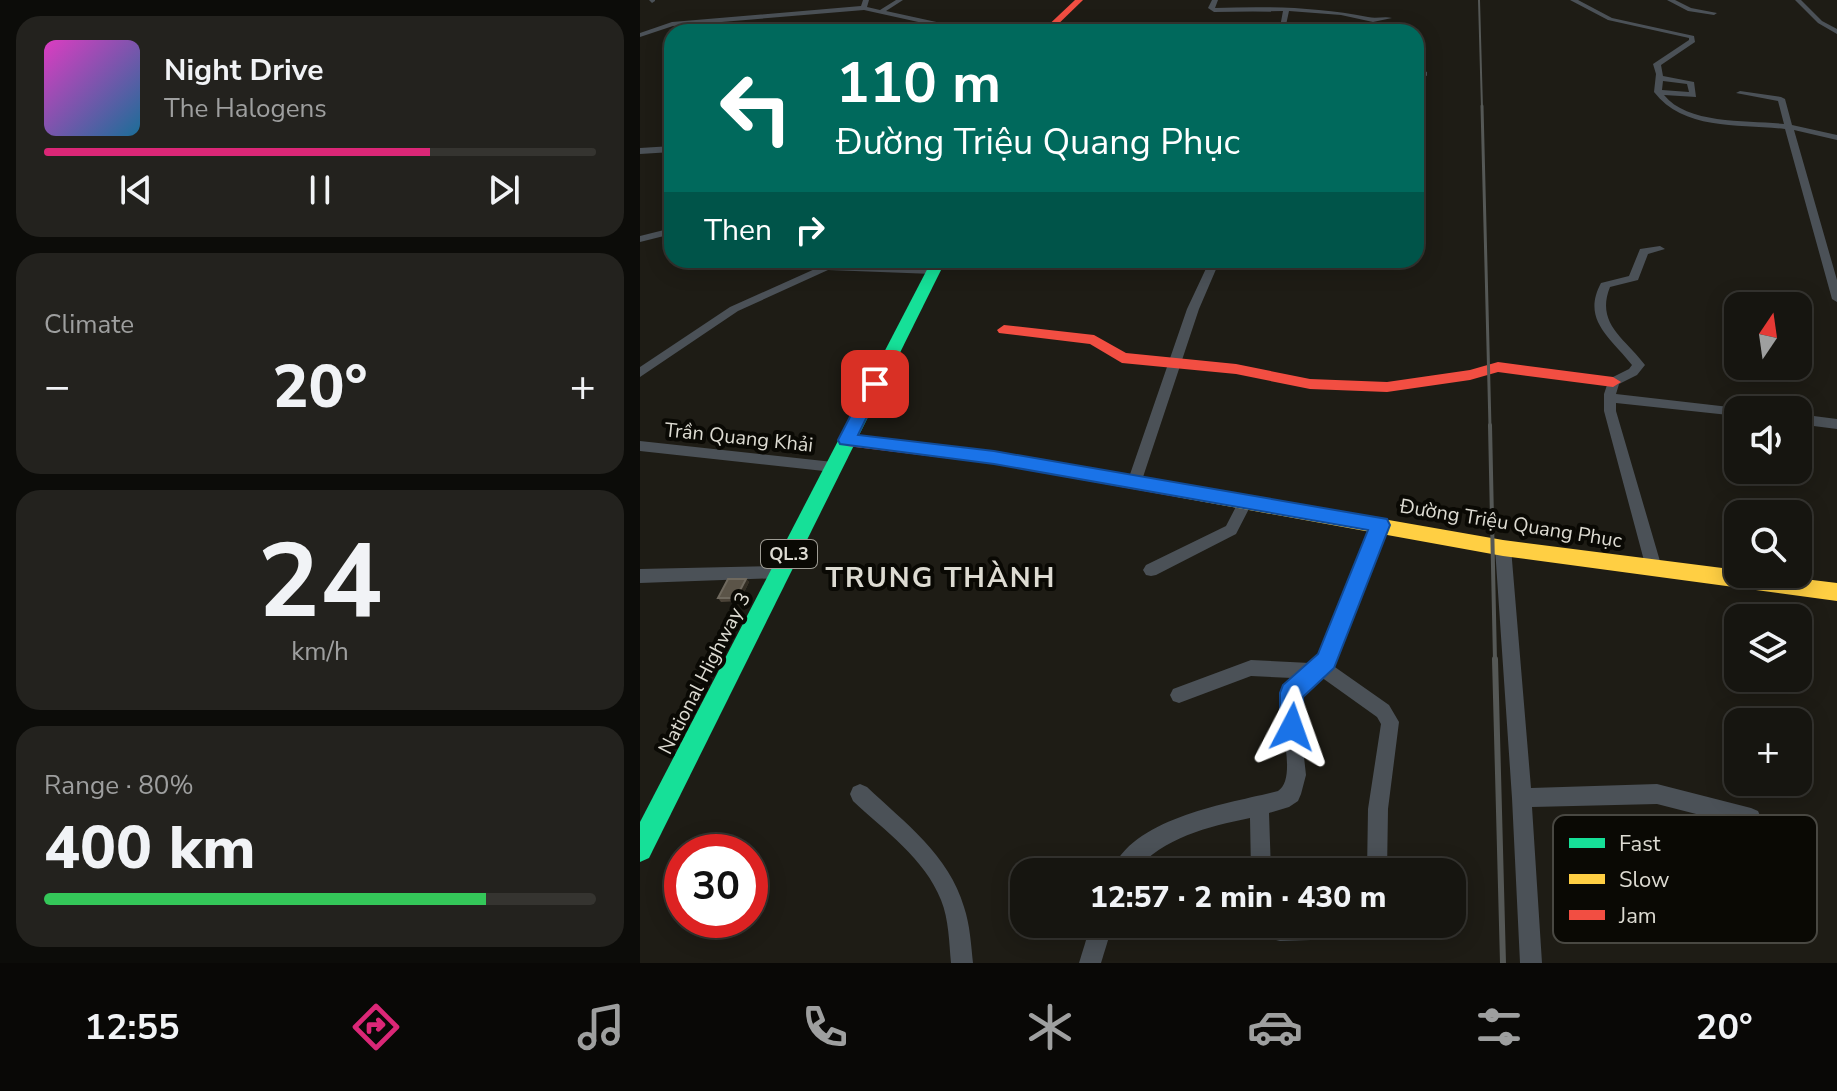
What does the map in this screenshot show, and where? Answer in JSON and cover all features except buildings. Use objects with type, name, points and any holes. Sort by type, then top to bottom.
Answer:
[{"type":"main road","points":[[1053,24],[1079,0]]},
{"type":"main road","name":"National Highway 3","points":[[640,849],[935,268]]},
{"type":"main road","points":[[1004,330],[1084,337],[1101,343],[1122,358],[1236,369],[1310,384],[1373,388],[1470,375],[1498,367],[1612,390]]},
{"type":"main road","name":"Đường Triệu Quang Phục","points":[[847,440],[994,458],[1503,548],[1837,592]]},
{"type":"street","points":[[880,12],[900,0]]},
{"type":"street","points":[[1215,0],[1211,8],[1214,10],[1282,9],[1341,13],[1373,20],[1389,18]]},
{"type":"street","points":[[1276,0],[1275,6],[1282,9]]},
{"type":"street","points":[[1573,0],[1610,19],[1692,37],[1693,41],[1657,64],[1658,92],[1666,104],[1689,115],[1789,127],[1837,138]]},
{"type":"street","points":[[1670,0],[1690,10],[1714,13]]},
{"type":"street","points":[[1798,0],[1820,22],[1837,32]]},
{"type":"street","points":[[672,24],[865,4],[880,12],[936,24]]},
{"type":"street","points":[[1282,9],[1282,24]]},
{"type":"street","points":[[942,24],[953,16],[1015,22]]},
{"type":"street","points":[[640,35],[664,27]]},
{"type":"street","points":[[1658,92],[1693,95],[1690,82],[1659,78]]},
{"type":"street","points":[[1740,93],[1780,97],[1834,269],[1837,299]]},
{"type":"street","points":[[640,151],[664,150]]},
{"type":"street","points":[[640,239],[664,233]]},
{"type":"street","points":[[1654,568],[1610,411],[1612,390],[1639,365],[1599,316],[1597,307],[1602,289],[1609,283],[1634,278],[1644,251],[1660,249]]},
{"type":"street","points":[[640,373],[734,309],[824,268]]},
{"type":"street","points":[[1134,483],[1193,309],[1211,268]]},
{"type":"street","points":[[1612,390],[1724,410]]},
{"type":"street","points":[[1812,421],[1837,424]]},
{"type":"street","name":"Trần Quang Khải","points":[[640,446],[833,467]]},
{"type":"street","points":[[1151,570],[1231,530],[1246,501]]},
{"type":"street","points":[[1131,858],[1169,831],[1282,800],[1291,794],[1296,785],[1289,703],[1297,685],[1326,660],[1380,525]]},
{"type":"street","points":[[1503,548],[1531,963]]},
{"type":"street","points":[[640,576],[780,572]]},
{"type":"street","points":[[1179,695],[1251,668],[1318,669],[1383,711],[1390,722],[1378,809],[1377,858]]},
{"type":"street","points":[[860,794],[925,858],[950,893],[962,963]]},
{"type":"street","points":[[1522,798],[1657,794],[1739,815]]},
{"type":"street","points":[[1259,806],[1261,858]]},
{"type":"street","points":[[1090,963],[1098,938]]},
{"type":"railway","points":[[1479,0],[1482,108]]},
{"type":"railway","points":[[1482,106],[1490,427]]},
{"type":"railway","points":[[1490,425],[1495,661]]},
{"type":"railway","points":[[1495,659],[1503,963]]},
{"type":"traffic: fast","points":[[640,849],[935,268]]},
{"type":"traffic: slow","points":[[1177,490],[1503,548],[1837,592]]},
{"type":"traffic: jam","points":[[1054,24],[1079,0]]},
{"type":"traffic: jam","points":[[1004,330],[1094,340],[1122,358],[1236,369],[1310,384],[1387,387],[1470,375],[1498,367],[1613,382]]},
{"type":"traffic: jam","points":[[847,440],[994,458],[1177,490]]},
{"type":"district","name":"TRUNG THÀNH","points":[[941,577]]},
{"type":"route","points":[[875,384],[847,440],[994,458],[1380,525],[1326,660],[1291,693],[1292,727]]}]
